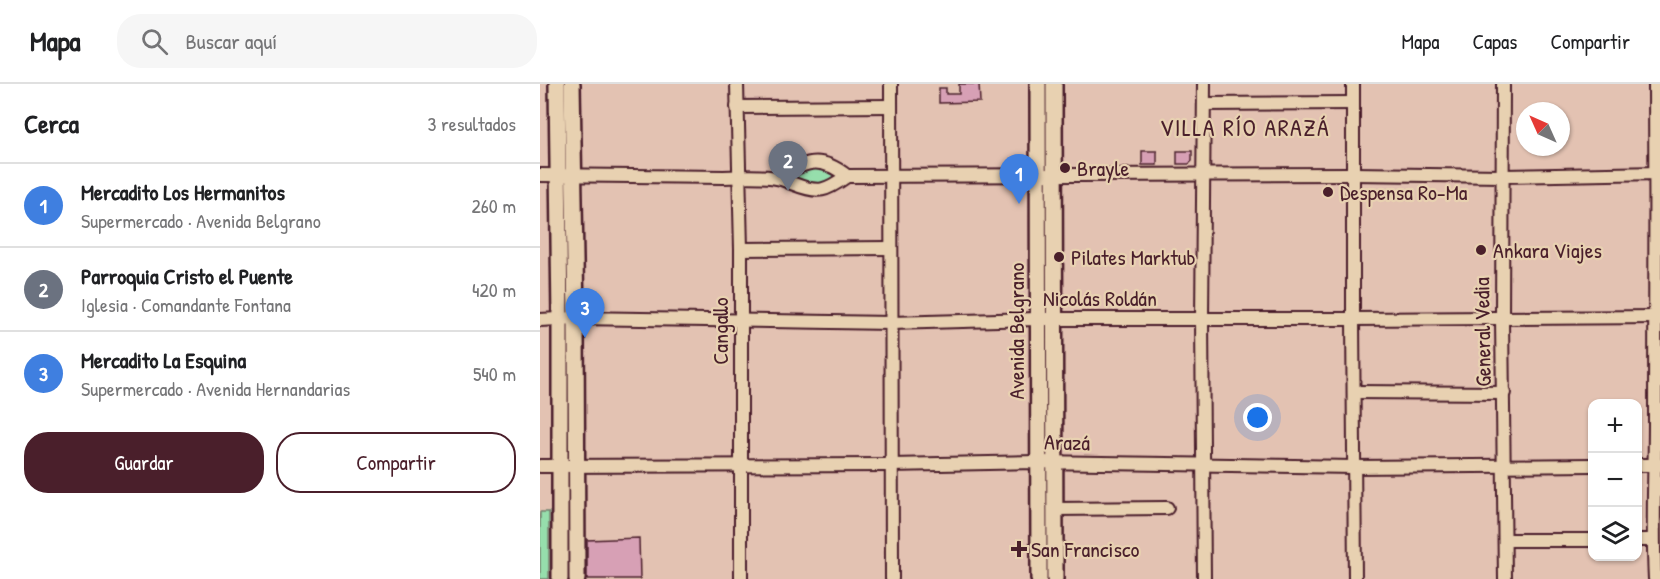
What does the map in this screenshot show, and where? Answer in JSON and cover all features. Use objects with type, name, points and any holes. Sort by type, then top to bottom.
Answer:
[{"type":"main road","points":[[557,84],[558,175],[576,465],[577,579]]},
{"type":"main road","points":[[560,579],[559,466],[574,175],[572,84]]},
{"type":"main road","name":"Avenida Belgrano","points":[[1038,84],[1047,175],[1054,320],[1055,579]]},
{"type":"main road","name":"Avenida Belgrano","points":[[1039,579],[1038,319],[1054,84]]},
{"type":"street","name":"Cangallo","points":[[737,84],[741,249],[741,579]]},
{"type":"street","points":[[891,84],[892,579]]},
{"type":"street","points":[[1204,84],[1202,319],[1204,579]]},
{"type":"street","points":[[1353,84],[1354,579]]},
{"type":"street","name":"General Vedia","points":[[1503,84],[1502,319],[1505,579]]},
{"type":"street","points":[[1655,84],[1658,173],[1657,465],[1653,540],[1655,579]]},
{"type":"street","points":[[1204,104],[1353,102]]},
{"type":"street","points":[[737,107],[891,106]]},
{"type":"street","points":[[778,178],[797,166],[813,161],[836,167],[847,176]]},
{"type":"street","points":[[540,175],[778,178],[817,191],[831,187],[847,176],[1354,174],[1502,176],[1658,173]]},
{"type":"street","points":[[741,249],[891,248]]},
{"type":"street","name":"Nicolás Roldán","points":[[540,320],[741,319],[891,322],[1038,319],[1353,320],[1658,317]]},
{"type":"street","points":[[1354,392],[1504,393]]},
{"type":"street","name":"Arazá","points":[[540,466],[891,465],[1038,462],[1354,467],[1588,465]]},
{"type":"street","points":[[1054,509],[1167,507]]},
{"type":"street","points":[[1505,540],[1588,540]]},
{"type":"street","points":[[1642,540],[1653,540]]},
{"type":"green space","points":[[812,166],[838,174],[828,183],[816,186],[804,184],[792,177],[796,171]]},
{"type":"green space","points":[[540,512],[549,512],[549,579],[540,579]]},
{"type":"building","points":[[959,84],[979,84],[980,102],[939,103],[939,88],[946,88],[946,94],[959,94]]},
{"type":"building","points":[[1142,151],[1157,151],[1157,165],[1142,165]]},
{"type":"building","points":[[1177,151],[1192,151],[1192,161],[1189,164],[1177,164]]},
{"type":"building","points":[[639,538],[640,579],[587,579],[587,540]]},
{"type":"place","name":"Brayle","points":[[1065,168]]},
{"type":"place","name":"Parroquia Cristo el Puente","points":[[788,191]]},
{"type":"place","name":"Despensa Ro-Ma","points":[[1328,192]]},
{"type":"place","name":"Mercadito Los Hermanitos","points":[[1019,204]]},
{"type":"place","name":"Ankara Viajes","points":[[1481,250]]},
{"type":"place","name":"Pilates Marktub","points":[[1059,257]]},
{"type":"place","name":"Mercadito La Esquina","points":[[585,338]]},
{"type":"place","name":"San Francisco","points":[[1019,549]]},
{"type":"district","name":"VILLA RÍO ARAZÁ","points":[[1245,128]]}]
